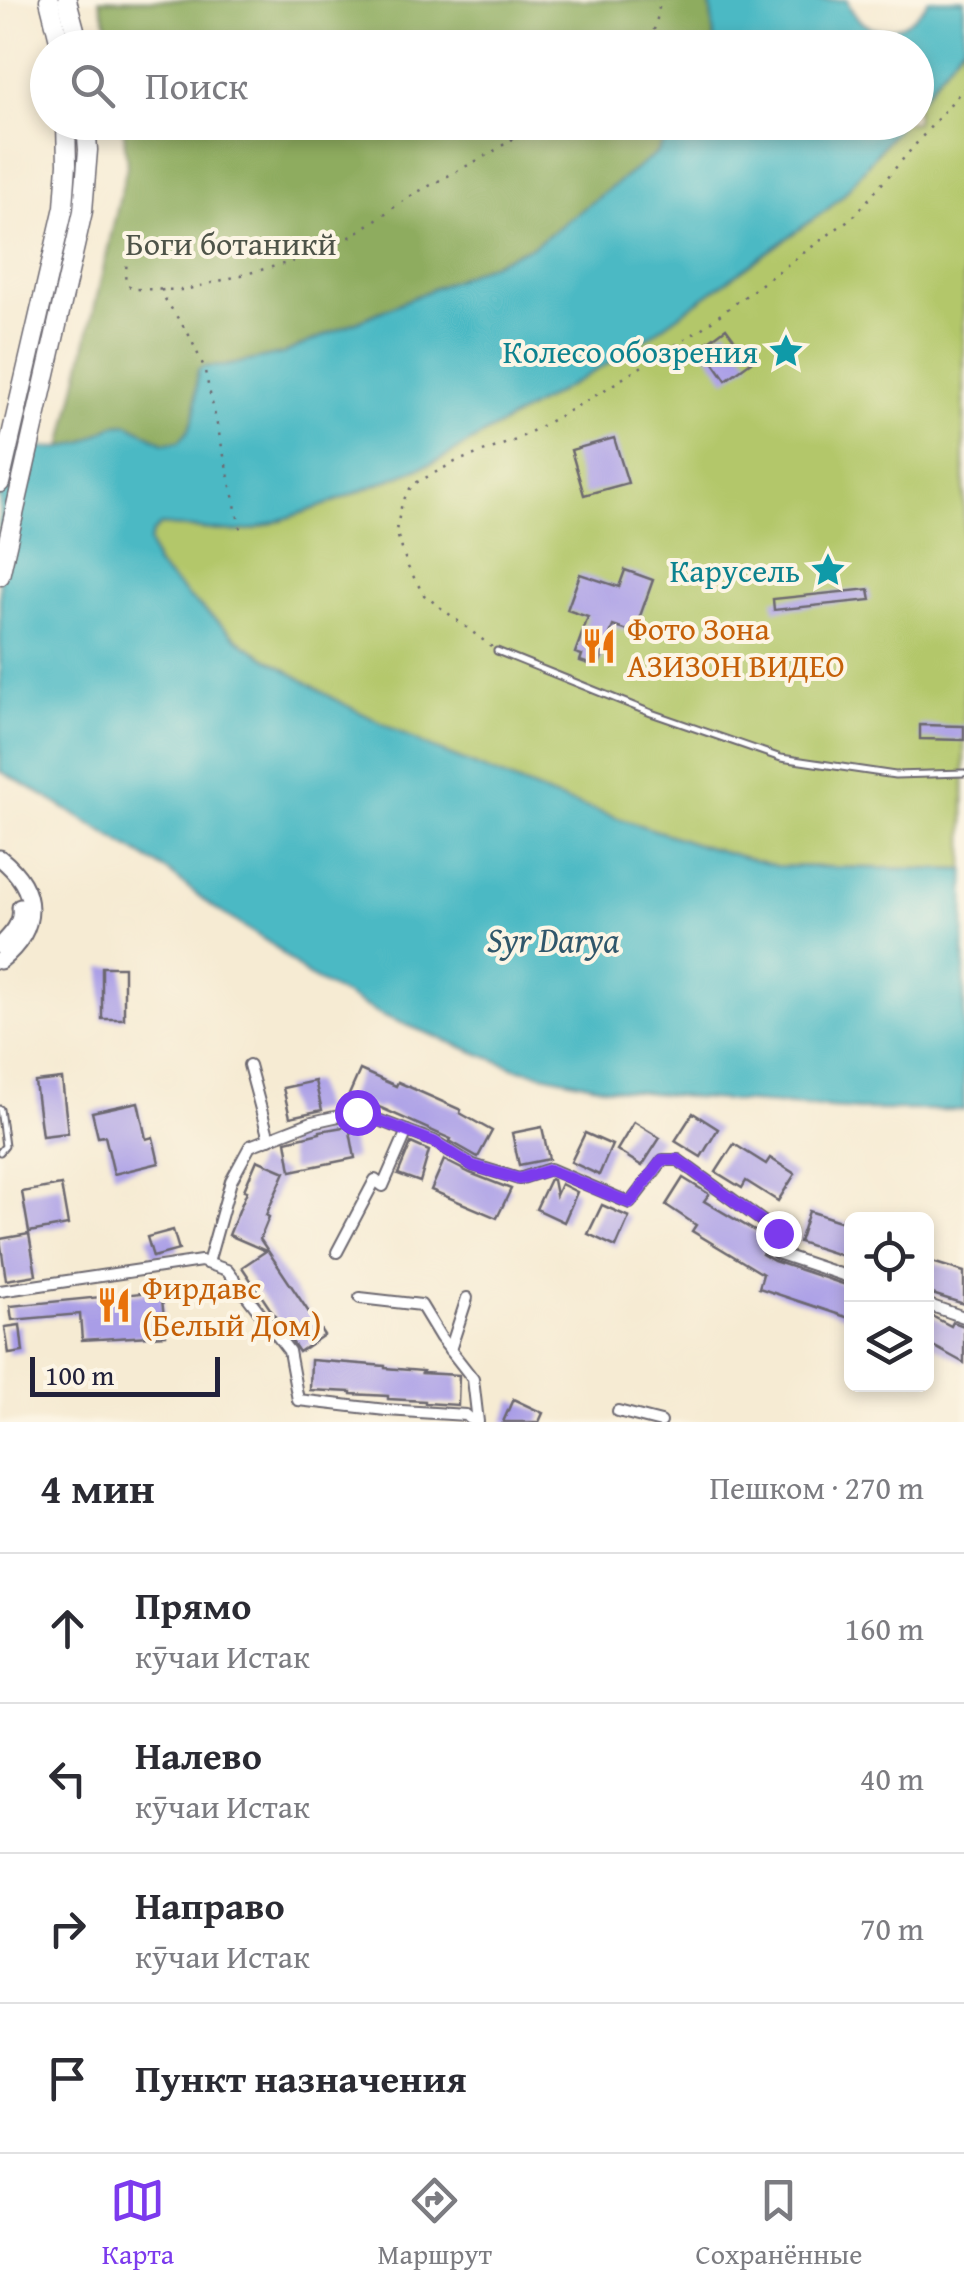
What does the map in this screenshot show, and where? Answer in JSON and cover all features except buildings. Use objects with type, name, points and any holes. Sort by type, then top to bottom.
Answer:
[{"type":"highway","points":[[50,0],[57,30]]},
{"type":"highway","points":[[67,0],[75,30]]},
{"type":"highway","points":[[0,576],[73,209],[66,140]]},
{"type":"highway","points":[[0,483],[73,209],[87,140]]},
{"type":"main road","points":[[0,858],[15,870],[26,889],[30,909],[28,930],[16,948],[0,961]]},
{"type":"main road","points":[[0,869],[17,892],[21,913],[14,931],[0,946]]},
{"type":"street","points":[[248,1065],[269,1139]]},
{"type":"street","points":[[208,1263],[231,1181],[250,1146],[312,1122],[357,1112],[434,1142],[473,1166],[519,1179],[550,1170],[630,1203],[662,1160],[678,1160],[778,1233],[777,1253],[844,1275]]},
{"type":"street","points":[[337,1252],[375,1180],[383,1186],[407,1130]]},
{"type":"street","points":[[0,1291],[201,1261],[227,1270],[288,1351],[298,1400],[466,1415],[476,1422]]},
{"type":"street","points":[[360,1298],[421,1305],[473,1379],[476,1422]]},
{"type":"street","points":[[450,1350],[467,1298]]},
{"type":"street","points":[[934,1307],[964,1317]]},
{"type":"street","points":[[618,1411],[660,1422]]},
{"type":"lane","points":[[498,651],[651,712],[782,758],[895,775],[964,773]]},
{"type":"lane","points":[[0,1109],[5,1146],[0,1152]]},
{"type":"path","points":[[653,30],[660,0]]},
{"type":"path","points":[[934,123],[964,88]]},
{"type":"path","points":[[135,247],[127,260],[125,282],[132,289],[185,290],[306,258],[511,140]]},
{"type":"path","points":[[498,651],[424,596],[408,567],[396,531],[402,502],[412,485],[455,462],[516,440],[698,332],[855,215],[919,140]]},
{"type":"path","points":[[162,289],[204,367],[241,531]]},
{"type":"green space","points":[[99,0],[710,0],[713,30],[109,30]]},
{"type":"green space","points":[[964,43],[964,870],[775,866],[554,797],[429,747],[336,700],[245,645],[156,564],[149,541],[160,525],[233,532],[255,529],[325,505],[439,460],[623,355],[829,208],[887,140],[934,140],[934,81]]},
{"type":"green space","name":"Боги ботаникй","points":[[125,140],[665,140],[656,154],[535,245],[282,354],[204,367],[196,383],[198,409],[179,443],[164,443],[128,424],[115,425],[84,442],[62,448],[127,166]]},
{"type":"water","points":[[710,0],[847,0],[863,23],[886,29],[909,21],[928,0],[964,0],[964,43],[934,81],[934,30],[713,30]]},
{"type":"water","name":"Syr Darya","points":[[665,140],[887,140],[829,208],[623,355],[439,460],[325,505],[255,529],[233,532],[161,525],[149,541],[156,565],[245,645],[336,700],[429,747],[554,797],[775,866],[964,870],[964,1110],[858,1110],[695,1098],[607,1088],[515,1068],[384,1016],[307,975],[274,946],[210,905],[169,872],[0,771],[0,447],[62,448],[84,442],[115,425],[128,424],[164,443],[179,442],[192,423],[198,370],[282,354],[535,245],[656,154]]},
{"type":"place","name":"Колесо обозрения","points":[[786,351]]},
{"type":"place","name":"Карусель","points":[[828,570]]},
{"type":"place","name":"Фото Зона АЗИЗОН ВИДЕО","points":[[599,646]]},
{"type":"place","name":"Фирдавс (Белый Дом)","points":[[114,1305]]},
{"type":"route","points":[[357,1112],[434,1142],[473,1166],[519,1179],[550,1170],[630,1203],[662,1160],[678,1160],[778,1233]]}]
